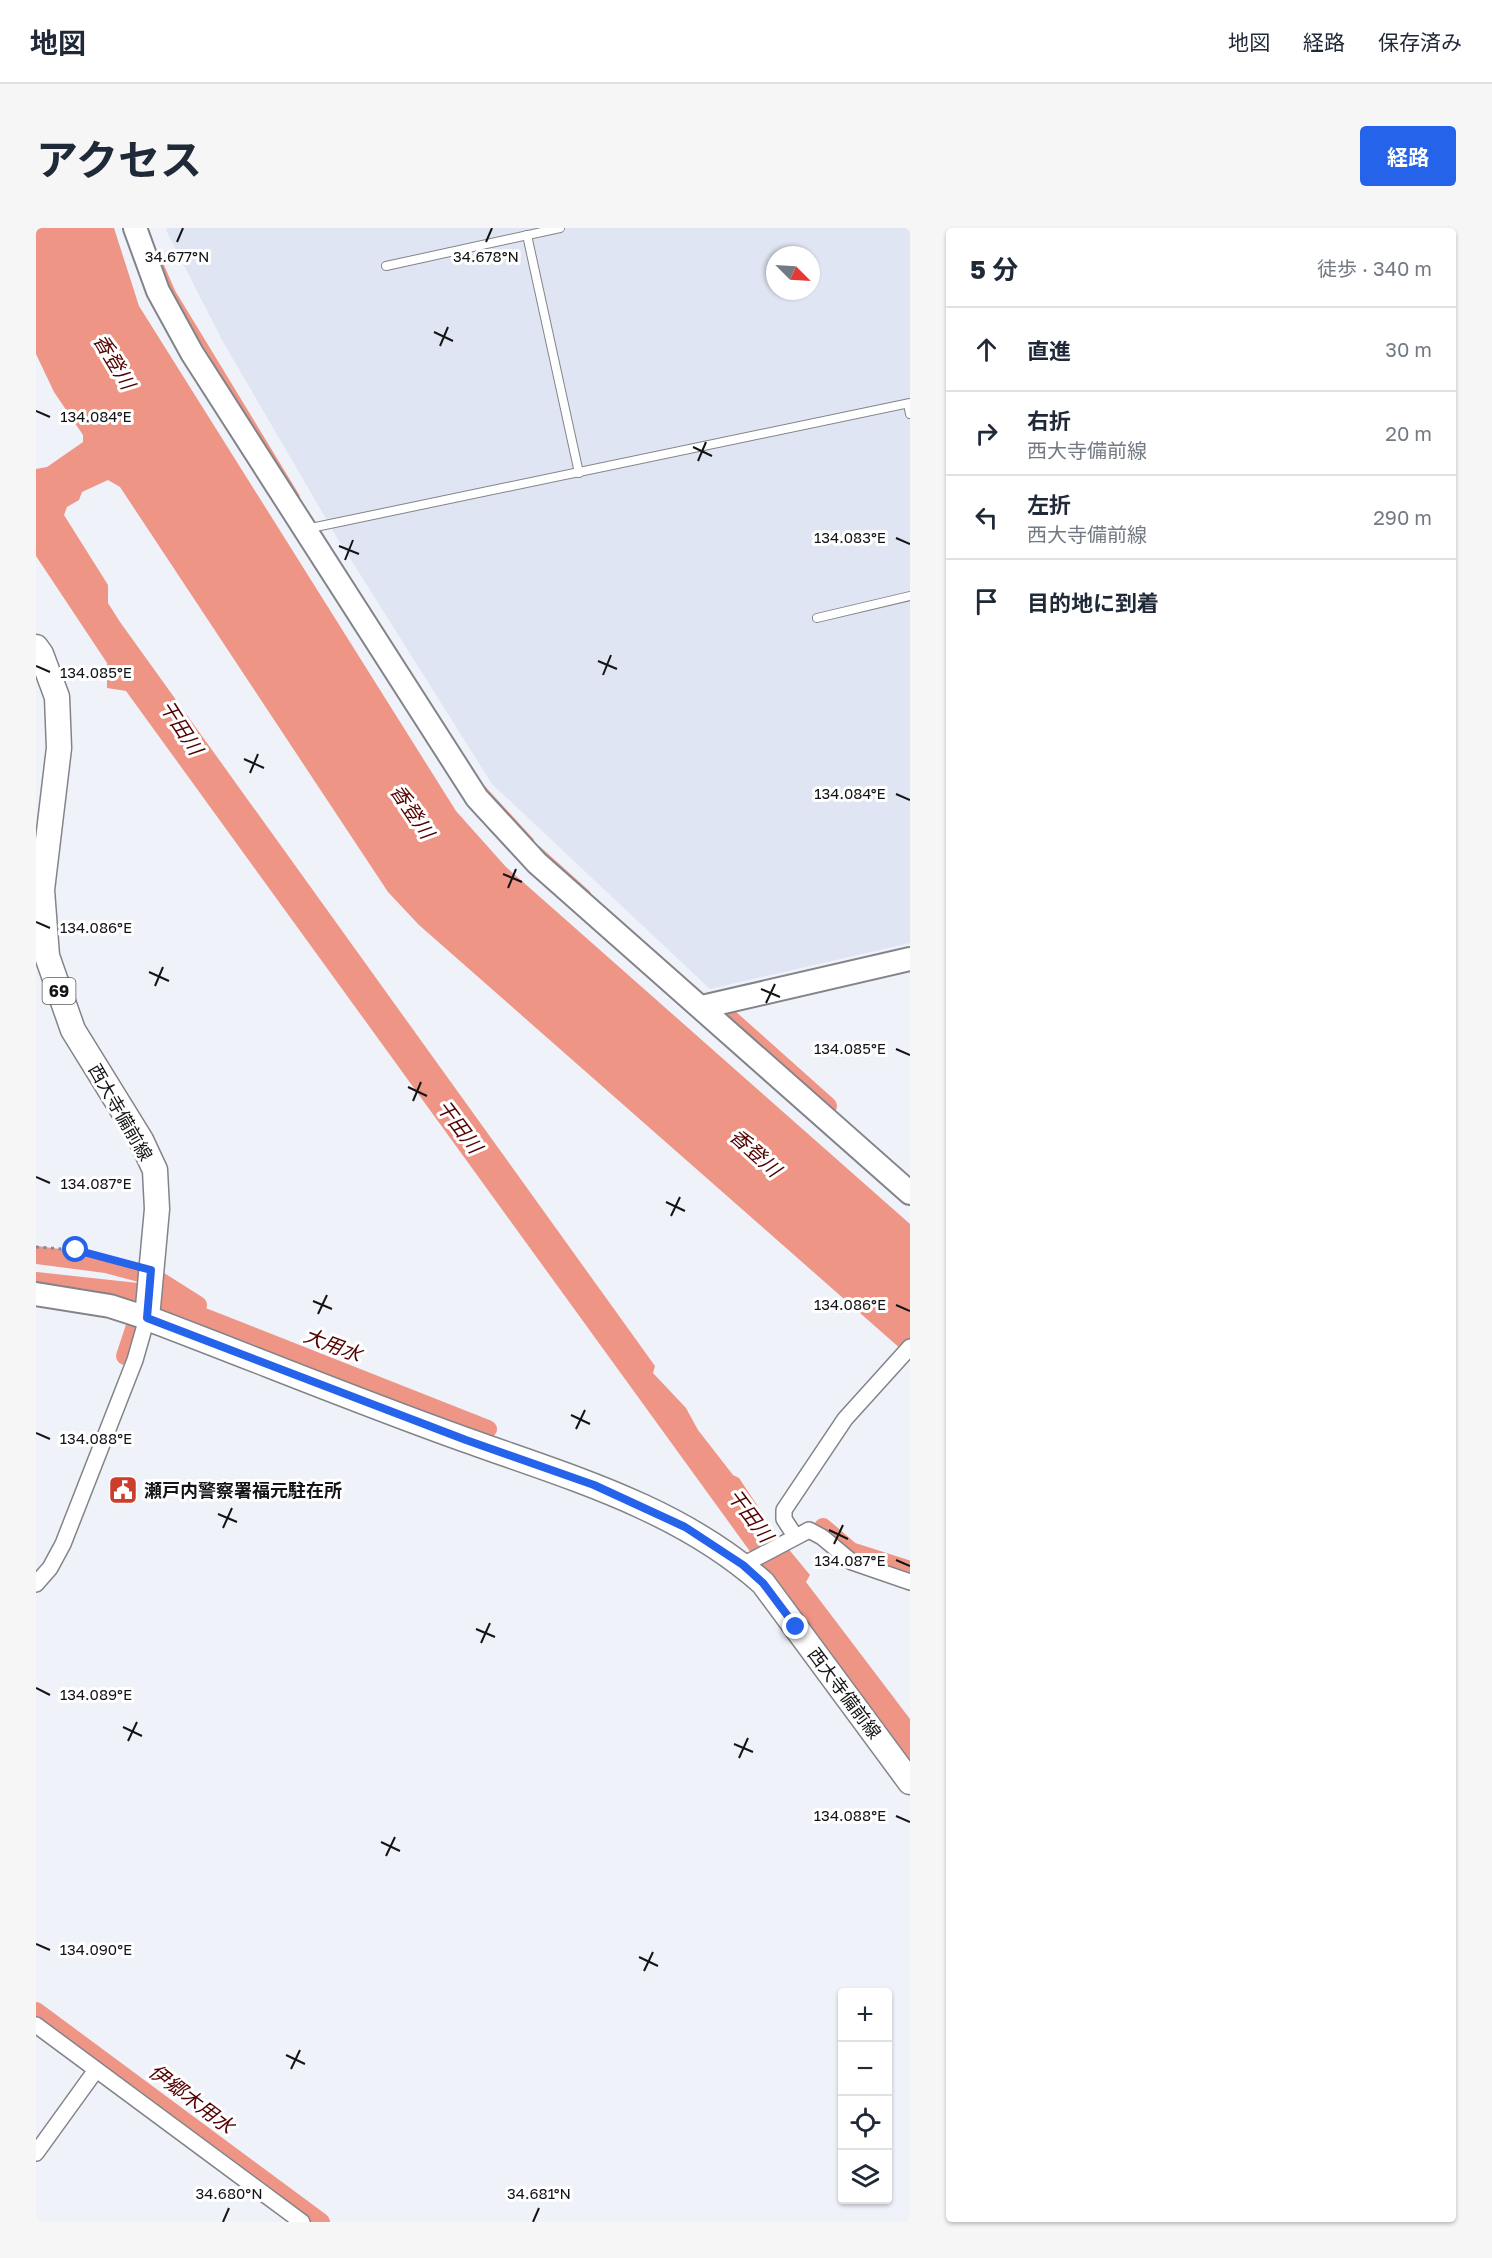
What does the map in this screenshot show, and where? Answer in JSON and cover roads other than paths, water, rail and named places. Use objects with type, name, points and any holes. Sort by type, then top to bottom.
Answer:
[{"type":"main road","name":"西大寺備前線","points":[[36,647],[42,654],[57,698],[59,748],[42,890],[47,956],[72,1030],[141,1140],[155,1170],[157,1209],[147,1318],[466,1440],[594,1485],[685,1527],[747,1562],[910,1782]]},
{"type":"street","points":[[138,230],[158,291],[192,353],[477,798],[537,863],[910,1193]]},
{"type":"street","points":[[702,1007],[910,959]]},
{"type":"street","points":[[36,1294],[70,1298],[147,1318],[135,1360],[63,1544],[50,1568],[36,1584]]},
{"type":"street","points":[[792,1538],[784,1519],[784,1510],[845,1419],[905,1352]]},
{"type":"street","points":[[747,1562],[808,1530],[822,1536],[852,1562],[910,1582]]},
{"type":"street","points":[[36,2025],[302,2222]]},
{"type":"street","points":[[36,2152],[96,2070]]},
{"type":"lane","points":[[386,266],[560,228]]},
{"type":"lane","points":[[527,235],[579,473]]},
{"type":"lane","points":[[305,529],[909,403],[910,414]]},
{"type":"lane","points":[[817,618],[910,596]]},
{"type":"water","points":[[36,228],[114,228],[139,306],[456,811],[506,867],[910,1224],[910,1357],[419,925],[388,892],[120,487],[108,480],[82,492],[79,500],[67,507],[64,515],[108,585],[108,603],[120,622],[655,1366],[653,1373],[686,1408],[698,1430],[733,1475],[739,1478],[777,1535],[810,1575],[806,1582],[910,1719],[910,1772],[126,691],[107,688],[107,663],[36,556],[36,469],[47,467],[83,442],[83,435],[54,392],[36,354]]},
{"type":"waterway","points":[[156,253],[173,292],[297,496]]},
{"type":"waterway","points":[[484,789],[531,840]]},
{"type":"waterway","points":[[539,849],[588,893]]},
{"type":"waterway","points":[[726,1015],[828,1106]]},
{"type":"waterway","points":[[36,1255],[106,1264],[140,1273]]},
{"type":"waterway","points":[[157,1279],[198,1305]]},
{"type":"waterway","name":"大用水","points":[[36,1281],[137,1292]]},
{"type":"waterway","name":"大用水","points":[[161,1300],[488,1429]]},
{"type":"waterway","points":[[125,1356],[135,1326]]},
{"type":"waterway","name":"大用水","points":[[823,1527],[851,1551],[910,1570]]},
{"type":"waterway","name":"伊郷木用水","points":[[36,2011],[321,2222]]},
{"type":"place","name":"瀬戸内警察署福元駐在所","points":[[123,1490]]},
{"type":"water label","name":"香登川","points":[[115,361]]},
{"type":"water label","name":"干田川","points":[[182,727]]},
{"type":"water label","name":"香登川","points":[[413,811]]},
{"type":"water label","name":"干田川","points":[[460,1126]]},
{"type":"water label","name":"香登川","points":[[756,1152]]},
{"type":"water label","name":"干田川","points":[[751,1515]]}]
